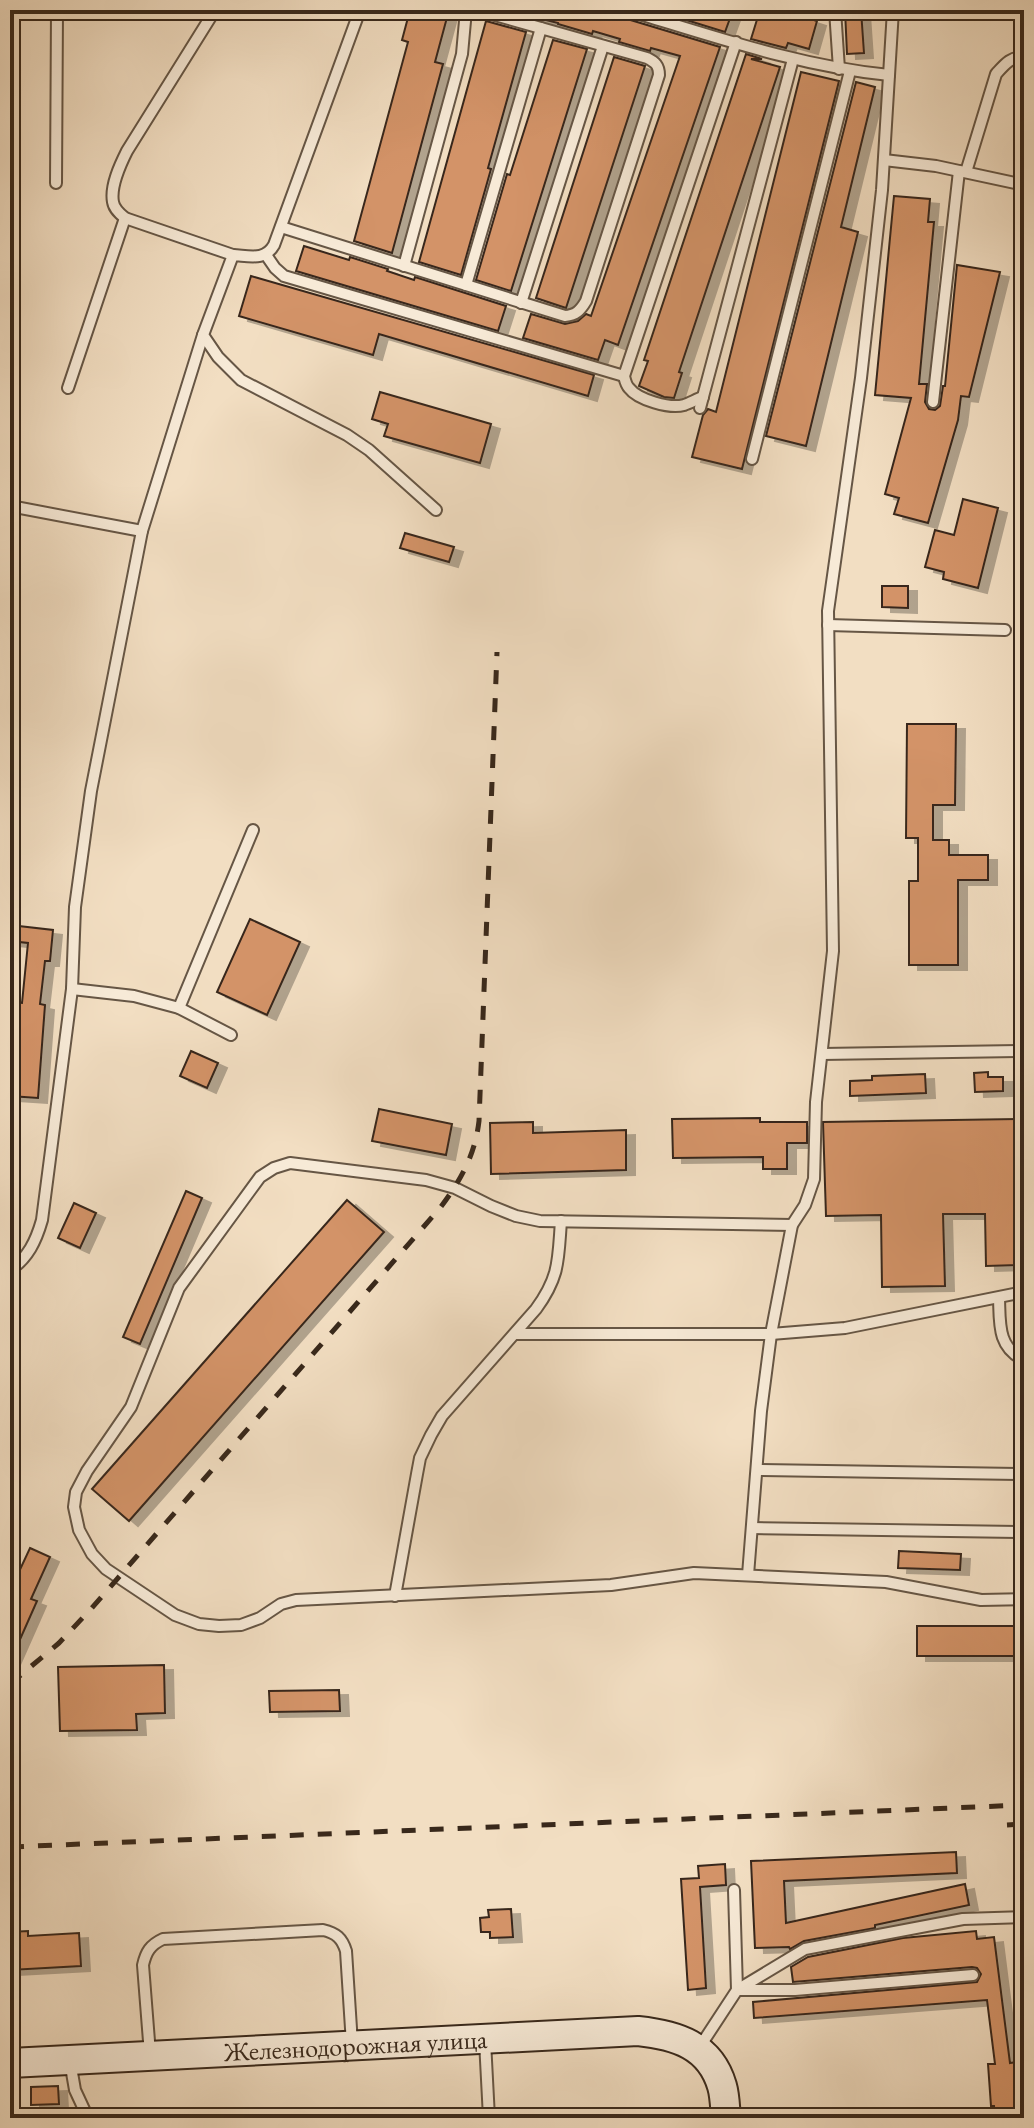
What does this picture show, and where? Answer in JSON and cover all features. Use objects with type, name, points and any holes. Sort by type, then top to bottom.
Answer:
[{"type":"main road","name":"Железнодорожная улица","points":[[10,2063],[638,2031],[681,2039],[698,2050]]},
{"type":"main road","points":[[698,2050],[710,2060],[717,2073],[723,2088],[726,2118]]},
{"type":"lane","points":[[56,183],[57,10]]},
{"type":"lane","points":[[215,10],[127,151],[119,167],[113,202],[125,218],[233,255],[263,257],[274,245],[360,10]]},
{"type":"lane","points":[[404,266],[462,54],[466,10]]},
{"type":"lane","points":[[281,227],[565,316],[581,310],[659,68],[655,62],[477,10]]},
{"type":"lane","points":[[626,10],[793,59],[844,70],[889,75]]},
{"type":"lane","points":[[748,1575],[771,1334],[792,1225],[805,1205],[814,1179],[816,1102],[833,951],[828,625],[832,574],[861,378],[884,160],[893,10]]},
{"type":"lane","points":[[752,459],[844,70],[833,11]]},
{"type":"lane","points":[[466,285],[541,28]]},
{"type":"lane","points":[[736,42],[624,376],[627,387],[654,402],[670,406],[701,402],[793,59]]},
{"type":"lane","points":[[521,303],[603,46]]},
{"type":"lane","points":[[933,402],[963,172],[996,74],[1014,57],[1024,57]]},
{"type":"lane","points":[[884,160],[1024,185]]},
{"type":"lane","points":[[68,388],[125,218]]},
{"type":"lane","points":[[10,1270],[23,1261],[37,1238],[42,1220],[72,989],[75,907],[91,791],[142,531],[203,335],[233,255]]},
{"type":"lane","points":[[266,255],[284,276],[624,376]]},
{"type":"lane","points":[[203,335],[218,357],[241,380],[347,435],[369,450],[436,510]]},
{"type":"lane","points":[[10,506],[142,531]]},
{"type":"lane","points":[[828,625],[1005,630]]},
{"type":"lane","points":[[179,1008],[253,830]]},
{"type":"lane","points":[[72,989],[134,996],[179,1008],[231,1035]]},
{"type":"lane","points":[[822,1054],[1024,1051]]},
{"type":"lane","points":[[792,1225],[540,1221],[516,1216],[455,1188],[426,1180],[312,1164],[290,1163],[274,1168],[260,1177],[179,1288],[131,1407],[76,1492],[74,1507],[79,1530],[92,1554],[106,1569],[175,1615],[199,1624],[219,1626],[241,1625],[260,1618],[281,1604],[296,1600],[611,1585],[694,1573],[886,1582],[981,1600],[1024,1599]]},
{"type":"lane","points":[[395,1596],[420,1458],[442,1416],[550,1290],[557,1271],[561,1221]]},
{"type":"lane","points":[[515,1334],[771,1334],[845,1328],[1024,1292]]},
{"type":"lane","points":[[999,1298],[1001,1332],[1006,1348],[1024,1360]]},
{"type":"lane","points":[[757,1470],[1024,1474]]},
{"type":"lane","points":[[752,1528],[1024,1532]]},
{"type":"lane","points":[[734,1890],[737,1990]]},
{"type":"lane","points":[[698,2050],[737,1990],[805,1949],[963,1919],[1024,1917]]},
{"type":"lane","points":[[150,2055],[143,1965],[153,1944],[163,1939],[323,1930],[334,1933],[343,1941],[346,1951],[352,2046]]},
{"type":"lane","points":[[737,1990],[795,1990],[973,1975]]},
{"type":"lane","points":[[485,2039],[489,2118]]},
{"type":"lane","points":[[70,2059],[75,2090],[88,2118]]},
{"type":"building","points":[[410,10],[449,10],[435,62],[443,64],[392,253],[354,241],[408,42],[402,40]]},
{"type":"building","points":[[506,10],[584,10],[614,18],[618,10],[624,18],[720,47],[618,345],[605,340],[598,360],[523,338],[531,314],[565,324],[578,321],[586,314],[591,316],[680,56],[651,48],[650,51],[593,31],[592,34]]},
{"type":"building","points":[[654,10],[733,10],[725,32]]},
{"type":"building","points":[[760,10],[783,10],[817,21],[809,49],[788,43],[786,48],[751,39]]},
{"type":"building","points":[[845,10],[861,10],[864,53],[847,54]]},
{"type":"building","points":[[486,21],[526,32],[461,275],[419,262]]},
{"type":"building","points":[[553,40],[587,49],[511,291],[476,280],[507,174],[510,175]]},
{"type":"building","points":[[746,54],[762,59],[751,59],[780,67],[679,372],[682,373],[674,398],[664,397],[639,386],[648,361],[644,360]]},
{"type":"building","points":[[614,57],[645,66],[566,308],[536,298]]},
{"type":"building","points":[[801,72],[839,81],[742,469],[692,457],[703,415],[708,409],[716,412]]},
{"type":"building","points":[[856,82],[875,87],[841,227],[858,232],[806,446],[766,436]]},
{"type":"building","points":[[894,196],[930,199],[928,222],[934,222],[919,384],[927,384],[925,402],[929,409],[935,410],[940,406],[945,386],[957,265],[1000,272],[969,397],[961,396],[958,420],[928,523],[894,514],[899,498],[885,494],[911,398],[875,395]]},
{"type":"building","points":[[304,246],[349,260],[350,257],[414,280],[415,277],[506,306],[498,331],[296,271]]},
{"type":"building","points":[[251,276],[594,375],[588,396],[379,334],[373,355],[239,316]]},
{"type":"building","points":[[380,392],[491,424],[480,463],[384,436],[388,424],[372,419]]},
{"type":"building","points":[[963,499],[998,508],[978,588],[943,579],[944,572],[925,567],[935,530],[954,535]]},
{"type":"building","points":[[405,533],[454,547],[449,562],[400,548]]},
{"type":"building","points":[[882,586],[908,586],[908,608],[882,607]]},
{"type":"building","points":[[907,724],[956,724],[955,805],[933,805],[933,840],[949,840],[949,855],[988,855],[988,880],[958,880],[958,965],[909,965],[909,881],[918,881],[918,838],[906,838]]},
{"type":"building","points":[[250,919],[300,942],[267,1015],[217,992]]},
{"type":"building","points":[[10,925],[53,930],[50,961],[45,961],[40,1004],[45,1005],[38,1098],[10,1096],[12,1002],[22,1003],[28,943],[10,941]]},
{"type":"building","points":[[191,1051],[218,1063],[207,1088],[180,1076]]},
{"type":"building","points":[[988,1072],[988,1077],[1003,1077],[1003,1091],[975,1092],[974,1073]]},
{"type":"building","points":[[925,1074],[926,1093],[850,1096],[850,1081],[872,1080],[872,1076]]},
{"type":"building","points":[[379,1109],[452,1124],[446,1155],[372,1141]]},
{"type":"building","points":[[760,1118],[760,1122],[807,1122],[807,1143],[787,1143],[787,1169],[763,1169],[763,1157],[673,1158],[672,1119]]},
{"type":"building","points":[[1024,1119],[1024,1213],[1017,1213],[1018,1265],[986,1266],[985,1214],[943,1214],[945,1286],[882,1287],[881,1215],[826,1216],[823,1122]]},
{"type":"building","points":[[533,1122],[533,1133],[626,1130],[626,1170],[491,1174],[490,1123]]},
{"type":"building","points":[[186,1191],[202,1198],[140,1344],[123,1337]]},
{"type":"building","points":[[347,1200],[384,1232],[129,1521],[92,1489]]},
{"type":"building","points":[[74,1203],[96,1213],[80,1248],[58,1238]]},
{"type":"building","points":[[30,1548],[50,1557],[31,1599],[37,1601],[10,1662],[10,1591]]},
{"type":"building","points":[[899,1551],[961,1554],[960,1570],[898,1568]]},
{"type":"building","points":[[917,1626],[1024,1626],[1024,1656],[917,1656]]},
{"type":"building","points":[[164,1665],[165,1713],[136,1714],[137,1730],[60,1731],[58,1667]]},
{"type":"building","points":[[339,1690],[340,1711],[270,1712],[269,1691]]},
{"type":"building","points":[[956,1852],[957,1873],[784,1881],[786,1923],[965,1884],[969,1905],[875,1925],[875,1928],[804,1941],[790,1949],[755,1948],[751,1861]]},
{"type":"building","points":[[725,1864],[726,1885],[700,1887],[706,1988],[688,1990],[681,1879],[699,1878],[698,1866]]},
{"type":"building","points":[[511,1909],[513,1937],[490,1938],[490,1932],[481,1932],[480,1918],[489,1917],[488,1910]]},
{"type":"building","points":[[28,1931],[28,1936],[79,1933],[81,1966],[10,1970],[10,1932]]},
{"type":"building","points":[[976,1931],[977,1939],[994,1937],[1010,2063],[1024,2061],[1024,2118],[995,2118],[994,2106],[991,2106],[988,2064],[995,2064],[987,2000],[754,2018],[753,2002],[977,1982],[981,1974],[972,1967],[793,1982],[791,1967],[808,1957],[903,1938]]},
{"type":"building","points":[[58,2086],[59,2104],[31,2105],[31,2087]]},
{"type":"railway","points":[[10,1684],[59,1643],[91,1609],[440,1208],[466,1167],[479,1121],[497,652]]},
{"type":"railway","points":[[10,1847],[1024,1805]]},
{"type":"railway","points":[[1007,1825],[1024,1824]]}]
